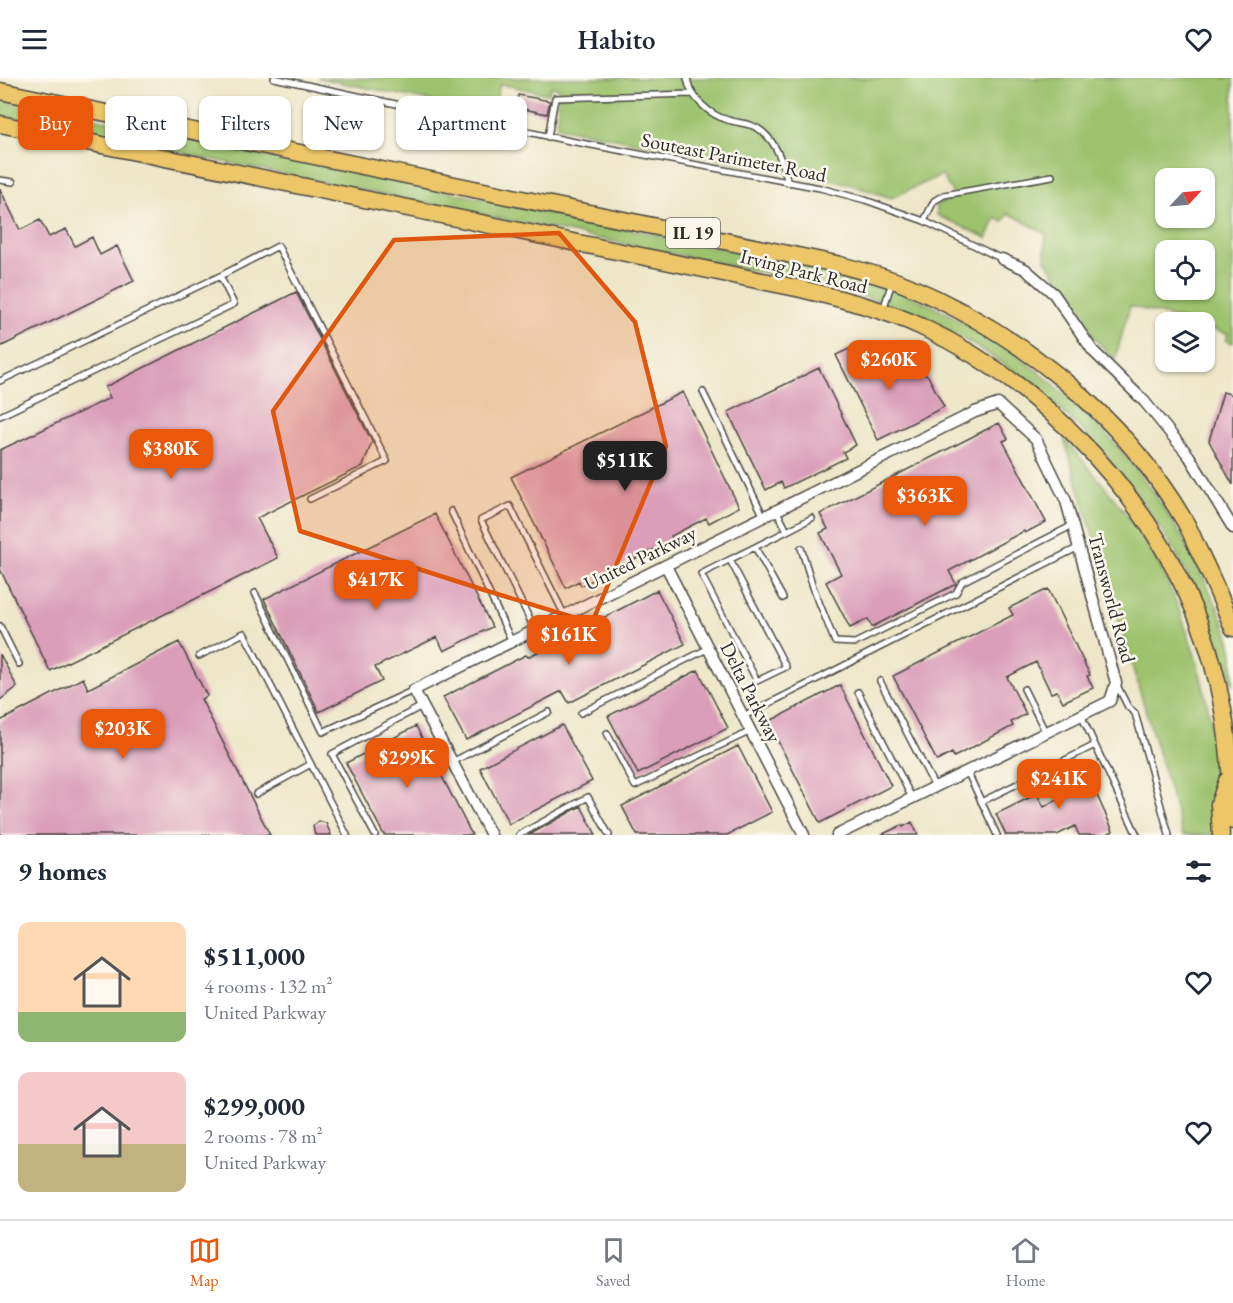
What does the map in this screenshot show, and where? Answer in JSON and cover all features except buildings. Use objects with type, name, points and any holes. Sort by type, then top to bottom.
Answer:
[{"type":"main road","name":"Irving Park Road","points":[[0,90],[836,264],[893,281],[944,303],[996,330],[1061,378],[1131,447],[1185,520],[1233,628]]},
{"type":"main road","name":"Irving Park Road","points":[[0,124],[801,289],[882,312],[921,327],[966,352],[1017,385],[1064,425],[1099,460],[1123,489],[1174,567],[1195,613],[1220,693],[1231,768],[1233,821]]},
{"type":"main road","points":[[1221,835],[1219,804],[1231,768]]},
{"type":"street","points":[[1002,259],[1025,269],[1054,294],[1093,351],[1144,401],[1189,456],[1233,528]]},
{"type":"street","name":"United Parkway","points":[[414,690],[975,412],[998,404]]},
{"type":"street","name":"Transworld Road","points":[[841,834],[1110,701],[1116,683],[1066,501],[1036,439],[998,404]]},
{"type":"street","name":"Delta Parkway","points":[[666,566],[804,835]]},
{"type":"street","points":[[414,690],[491,835]]},
{"type":"lane","name":"Souteast Parimeter Road","points":[[274,78],[548,137],[865,200],[924,221],[1002,259]]},
{"type":"lane","points":[[687,78],[692,94],[708,110],[726,120],[751,124],[763,132],[779,154],[788,183]]},
{"type":"lane","points":[[548,137],[555,98],[692,94]]},
{"type":"lane","points":[[924,221],[934,201],[944,195],[1052,176]]},
{"type":"lane","points":[[0,180],[13,182]]},
{"type":"lane","points":[[0,381],[278,246],[387,461],[310,499]]},
{"type":"lane","points":[[0,416],[234,304],[220,276]]},
{"type":"lane","points":[[882,312],[893,281]]},
{"type":"lane","points":[[703,392],[764,517]]},
{"type":"lane","points":[[536,630],[481,520],[510,506],[565,616]]},
{"type":"lane","points":[[452,511],[512,642]]},
{"type":"lane","points":[[777,511],[786,531]]},
{"type":"lane","points":[[730,560],[786,667],[757,681],[701,574],[812,518]]},
{"type":"lane","points":[[801,548],[813,587],[835,642],[855,643],[956,593],[962,582],[1073,525]]},
{"type":"lane","points":[[755,547],[783,598]]},
{"type":"lane","points":[[744,716],[1079,547]]},
{"type":"lane","points":[[255,593],[323,732],[414,690]]},
{"type":"lane","points":[[0,626],[19,664]]},
{"type":"lane","points":[[199,656],[244,633],[347,835]]},
{"type":"lane","points":[[581,713],[709,648]]},
{"type":"lane","points":[[880,681],[935,787]]},
{"type":"lane","points":[[1116,683],[1128,707],[1135,713],[1168,835]]},
{"type":"lane","points":[[1024,690],[1046,733]]},
{"type":"lane","points":[[858,692],[912,798]]},
{"type":"lane","points":[[375,835],[332,754],[422,706]]},
{"type":"lane","points":[[452,762],[549,712]]},
{"type":"lane","points":[[1081,715],[1137,835]]},
{"type":"lane","points":[[607,733],[635,786],[751,731]]},
{"type":"lane","points":[[981,802],[1095,745]]},
{"type":"lane","points":[[255,794],[310,764]]},
{"type":"lane","points":[[966,771],[997,835]]},
{"type":"lane","points":[[519,835],[588,797],[609,835]]},
{"type":"highlighted area","points":[[559,233],[635,322],[666,446],[592,623],[300,531],[273,411],[394,240]]},
{"type":"green space","points":[[318,78],[1233,78],[1233,343],[1226,341],[1228,334],[1215,330],[1215,312],[1155,313],[1130,306],[1115,360],[1096,340],[1045,258],[1046,234],[1009,213],[1003,222],[996,218],[987,238],[937,215],[937,205],[954,196],[942,175],[891,198],[846,183],[557,127],[559,89],[552,86],[548,94],[500,84],[497,96],[405,96]]},
{"type":"green space","points":[[0,99],[18,103],[18,120],[0,116]]},
{"type":"green space","points":[[93,118],[105,121],[105,138],[93,135]]},
{"type":"green space","points":[[187,138],[199,140],[199,150],[246,150],[812,267],[904,294],[960,320],[1001,345],[1040,373],[1109,437],[1140,474],[1167,513],[1191,554],[1216,604],[1231,644],[1233,686],[1211,625],[1183,566],[1149,511],[1109,460],[1064,414],[1015,372],[960,337],[901,309],[849,292],[796,279],[166,150],[187,150]]},
{"type":"green space","points":[[1064,439],[1108,491],[1148,546],[1184,622],[1198,665],[1210,719],[1216,835],[1183,835]]}]
